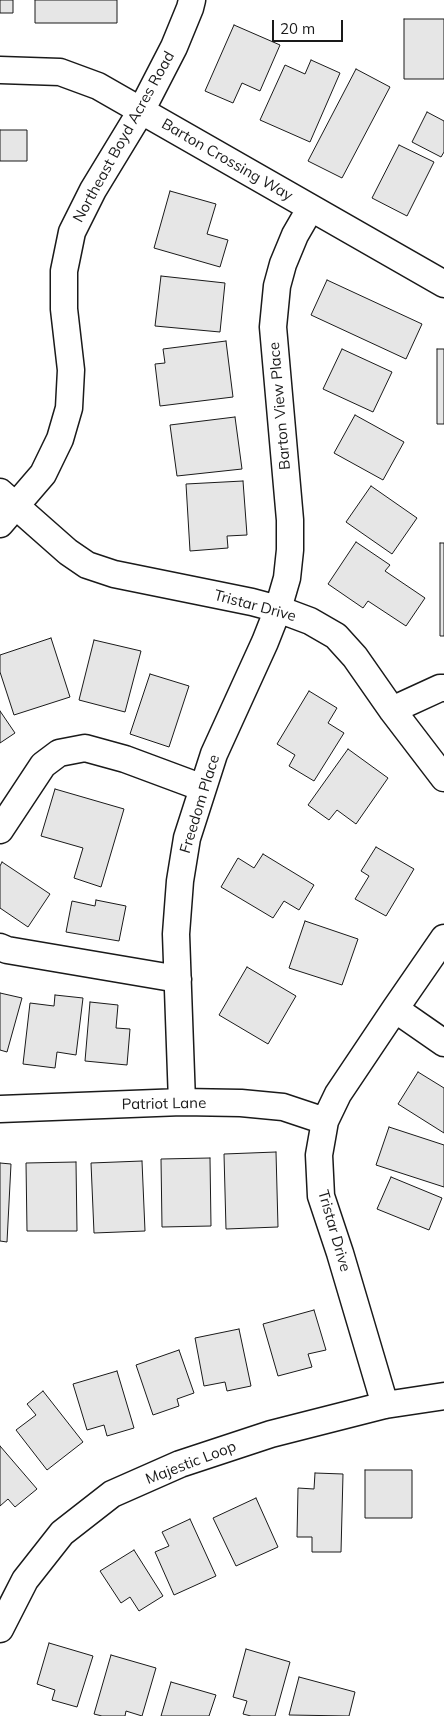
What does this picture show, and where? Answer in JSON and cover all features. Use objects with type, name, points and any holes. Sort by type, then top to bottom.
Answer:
[{"type":"street","name":"Northeast Boyd Acres Road","points":[[5,507],[43,474],[60,439],[69,408],[71,370],[64,309],[64,271],[72,232],[93,190],[141,111],[174,47],[192,0]]},
{"type":"street","name":"Barton Crossing Way","points":[[0,70],[60,72],[98,86],[444,284]]},
{"type":"street","name":"Barton View Place","points":[[278,609],[287,578],[290,550],[290,520],[273,326],[277,286],[283,264],[295,235],[310,208]]},
{"type":"street","name":"Tristar Drive","points":[[5,507],[87,565],[114,574],[278,609],[310,621],[336,636],[355,657],[392,710],[444,778]]},
{"type":"street","name":"Freedom Place","points":[[182,1102],[176,934],[180,881],[187,838],[214,754],[278,609]]},
{"type":"street","points":[[392,710],[440,688],[444,688]]},
{"type":"street","points":[[0,830],[43,765],[59,753],[85,748],[125,759],[203,788]]},
{"type":"street","name":"Tristar Drive","points":[[385,1405],[321,1196],[319,1155],[325,1121],[338,1094],[444,938]]},
{"type":"street","points":[[0,947],[7,950],[178,979]]},
{"type":"street","points":[[395,1009],[444,1043]]},
{"type":"street","name":"Patriot Lane","points":[[0,1109],[182,1102],[241,1104],[283,1107],[325,1121]]},
{"type":"street","name":"Majestic Loop","points":[[0,1628],[25,1580],[62,1533],[112,1494],[180,1464],[271,1434],[385,1405],[444,1396]]},
{"type":"building","points":[[0,0],[13,0],[13,13],[0,13]]},
{"type":"building","points":[[35,0],[117,0],[117,23],[35,23]]},
{"type":"building","points":[[404,19],[444,19],[444,79],[404,79]]},
{"type":"building","points":[[234,25],[280,45],[260,91],[242,83],[233,103],[205,91]]},
{"type":"building","points":[[311,60],[340,73],[310,142],[260,120],[285,65],[305,74]]},
{"type":"building","points":[[356,69],[390,87],[342,178],[308,161]]},
{"type":"building","points":[[427,112],[444,121],[444,152],[441,157],[412,142]]},
{"type":"building","points":[[0,130],[27,130],[27,161],[0,161]]},
{"type":"building","points":[[399,145],[434,162],[407,216],[372,198]]},
{"type":"building","points":[[170,191],[216,204],[207,234],[228,240],[220,267],[154,248]]},
{"type":"building","points":[[161,276],[225,283],[220,332],[155,326]]},
{"type":"building","points":[[327,280],[422,324],[406,359],[311,315]]},
{"type":"building","points":[[226,341],[233,397],[160,406],[155,364],[165,363],[163,349]]},
{"type":"building","points":[[342,349],[392,372],[373,412],[323,389]]},
{"type":"building","points":[[437,349],[444,349],[444,424],[437,424]]},
{"type":"building","points":[[355,415],[404,442],[383,480],[334,453]]},
{"type":"building","points":[[235,417],[242,469],[177,476],[170,425]]},
{"type":"building","points":[[243,481],[247,535],[227,536],[228,548],[190,551],[186,484]]},
{"type":"building","points":[[371,486],[417,518],[392,554],[346,522]]},
{"type":"building","points":[[356,542],[390,565],[385,571],[425,598],[406,626],[368,601],[363,608],[328,584]]},
{"type":"building","points":[[440,543],[444,543],[444,636],[440,636]]},
{"type":"building","points":[[51,638],[70,697],[14,715],[0,672],[0,655]]},
{"type":"building","points":[[94,640],[141,651],[125,712],[79,700]]},
{"type":"building","points":[[150,674],[189,686],[169,747],[130,734]]},
{"type":"building","points":[[309,691],[337,708],[328,723],[344,733],[314,781],[289,766],[295,755],[277,744]]},
{"type":"building","points":[[0,711],[15,733],[0,743]]},
{"type":"building","points":[[348,749],[388,778],[356,824],[337,810],[329,820],[308,805]]},
{"type":"building","points":[[55,789],[124,809],[101,887],[74,878],[83,848],[41,836]]},
{"type":"building","points":[[376,847],[414,869],[386,916],[355,899],[369,876],[361,871]]},
{"type":"building","points":[[263,854],[314,885],[299,910],[284,901],[273,918],[221,887],[238,858],[254,868]]},
{"type":"building","points":[[2,862],[50,894],[28,927],[0,908],[0,866]]},
{"type":"building","points":[[96,900],[126,906],[119,941],[66,932],[72,901],[95,906]]},
{"type":"building","points":[[305,921],[358,939],[342,985],[289,968]]},
{"type":"building","points":[[247,967],[296,996],[268,1044],[219,1015]]},
{"type":"building","points":[[0,993],[22,998],[7,1052],[0,1050]]},
{"type":"building","points":[[55,995],[83,998],[76,1055],[57,1052],[55,1068],[23,1064],[30,1003],[54,1006]]},
{"type":"building","points":[[90,1002],[118,1005],[116,1028],[130,1029],[127,1065],[85,1061]]},
{"type":"building","points":[[418,1072],[444,1088],[444,1133],[398,1104]]},
{"type":"building","points":[[389,1127],[444,1145],[444,1187],[376,1165]]},
{"type":"building","points":[[276,1152],[278,1227],[226,1229],[224,1154]]},
{"type":"building","points":[[210,1158],[211,1226],[162,1227],[161,1159]]},
{"type":"building","points":[[142,1161],[145,1231],[94,1233],[91,1163]]},
{"type":"building","points":[[76,1162],[77,1231],[27,1231],[26,1163]]},
{"type":"building","points":[[0,1163],[11,1164],[7,1242],[0,1241]]},
{"type":"building","points":[[391,1177],[442,1198],[429,1230],[377,1209]]},
{"type":"building","points":[[314,1310],[326,1350],[308,1354],[312,1367],[278,1376],[263,1324]]},
{"type":"building","points":[[239,1329],[251,1386],[227,1391],[225,1382],[204,1386],[195,1338]]},
{"type":"building","points":[[179,1350],[194,1393],[177,1399],[179,1406],[153,1415],[136,1365]]},
{"type":"building","points":[[117,1371],[134,1428],[107,1436],[104,1425],[87,1430],[73,1384]]},
{"type":"building","points":[[43,1391],[83,1442],[47,1470],[16,1430],[36,1415],[27,1404]]},
{"type":"building","points":[[0,1446],[37,1489],[15,1507],[8,1499],[0,1506]]},
{"type":"building","points":[[365,1470],[412,1470],[412,1518],[365,1518]]},
{"type":"building","points":[[315,1473],[343,1474],[341,1552],[312,1552],[312,1537],[297,1537],[298,1488],[314,1489]]},
{"type":"building","points":[[256,1498],[278,1547],[236,1566],[213,1518]]},
{"type":"building","points":[[190,1519],[216,1576],[174,1595],[155,1552],[169,1546],[162,1532]]},
{"type":"building","points":[[134,1550],[163,1596],[139,1611],[130,1597],[121,1603],[100,1571]]},
{"type":"building","points":[[49,1643],[93,1656],[77,1707],[52,1700],[55,1690],[37,1684]]},
{"type":"building","points":[[246,1649],[290,1662],[275,1716],[243,1714],[247,1701],[233,1697]]},
{"type":"building","points":[[111,1655],[156,1668],[142,1716],[126,1711],[125,1716],[94,1714]]},
{"type":"building","points":[[299,1677],[355,1692],[349,1716],[289,1715]]},
{"type":"building","points":[[171,1682],[216,1695],[209,1716],[161,1716]]}]
